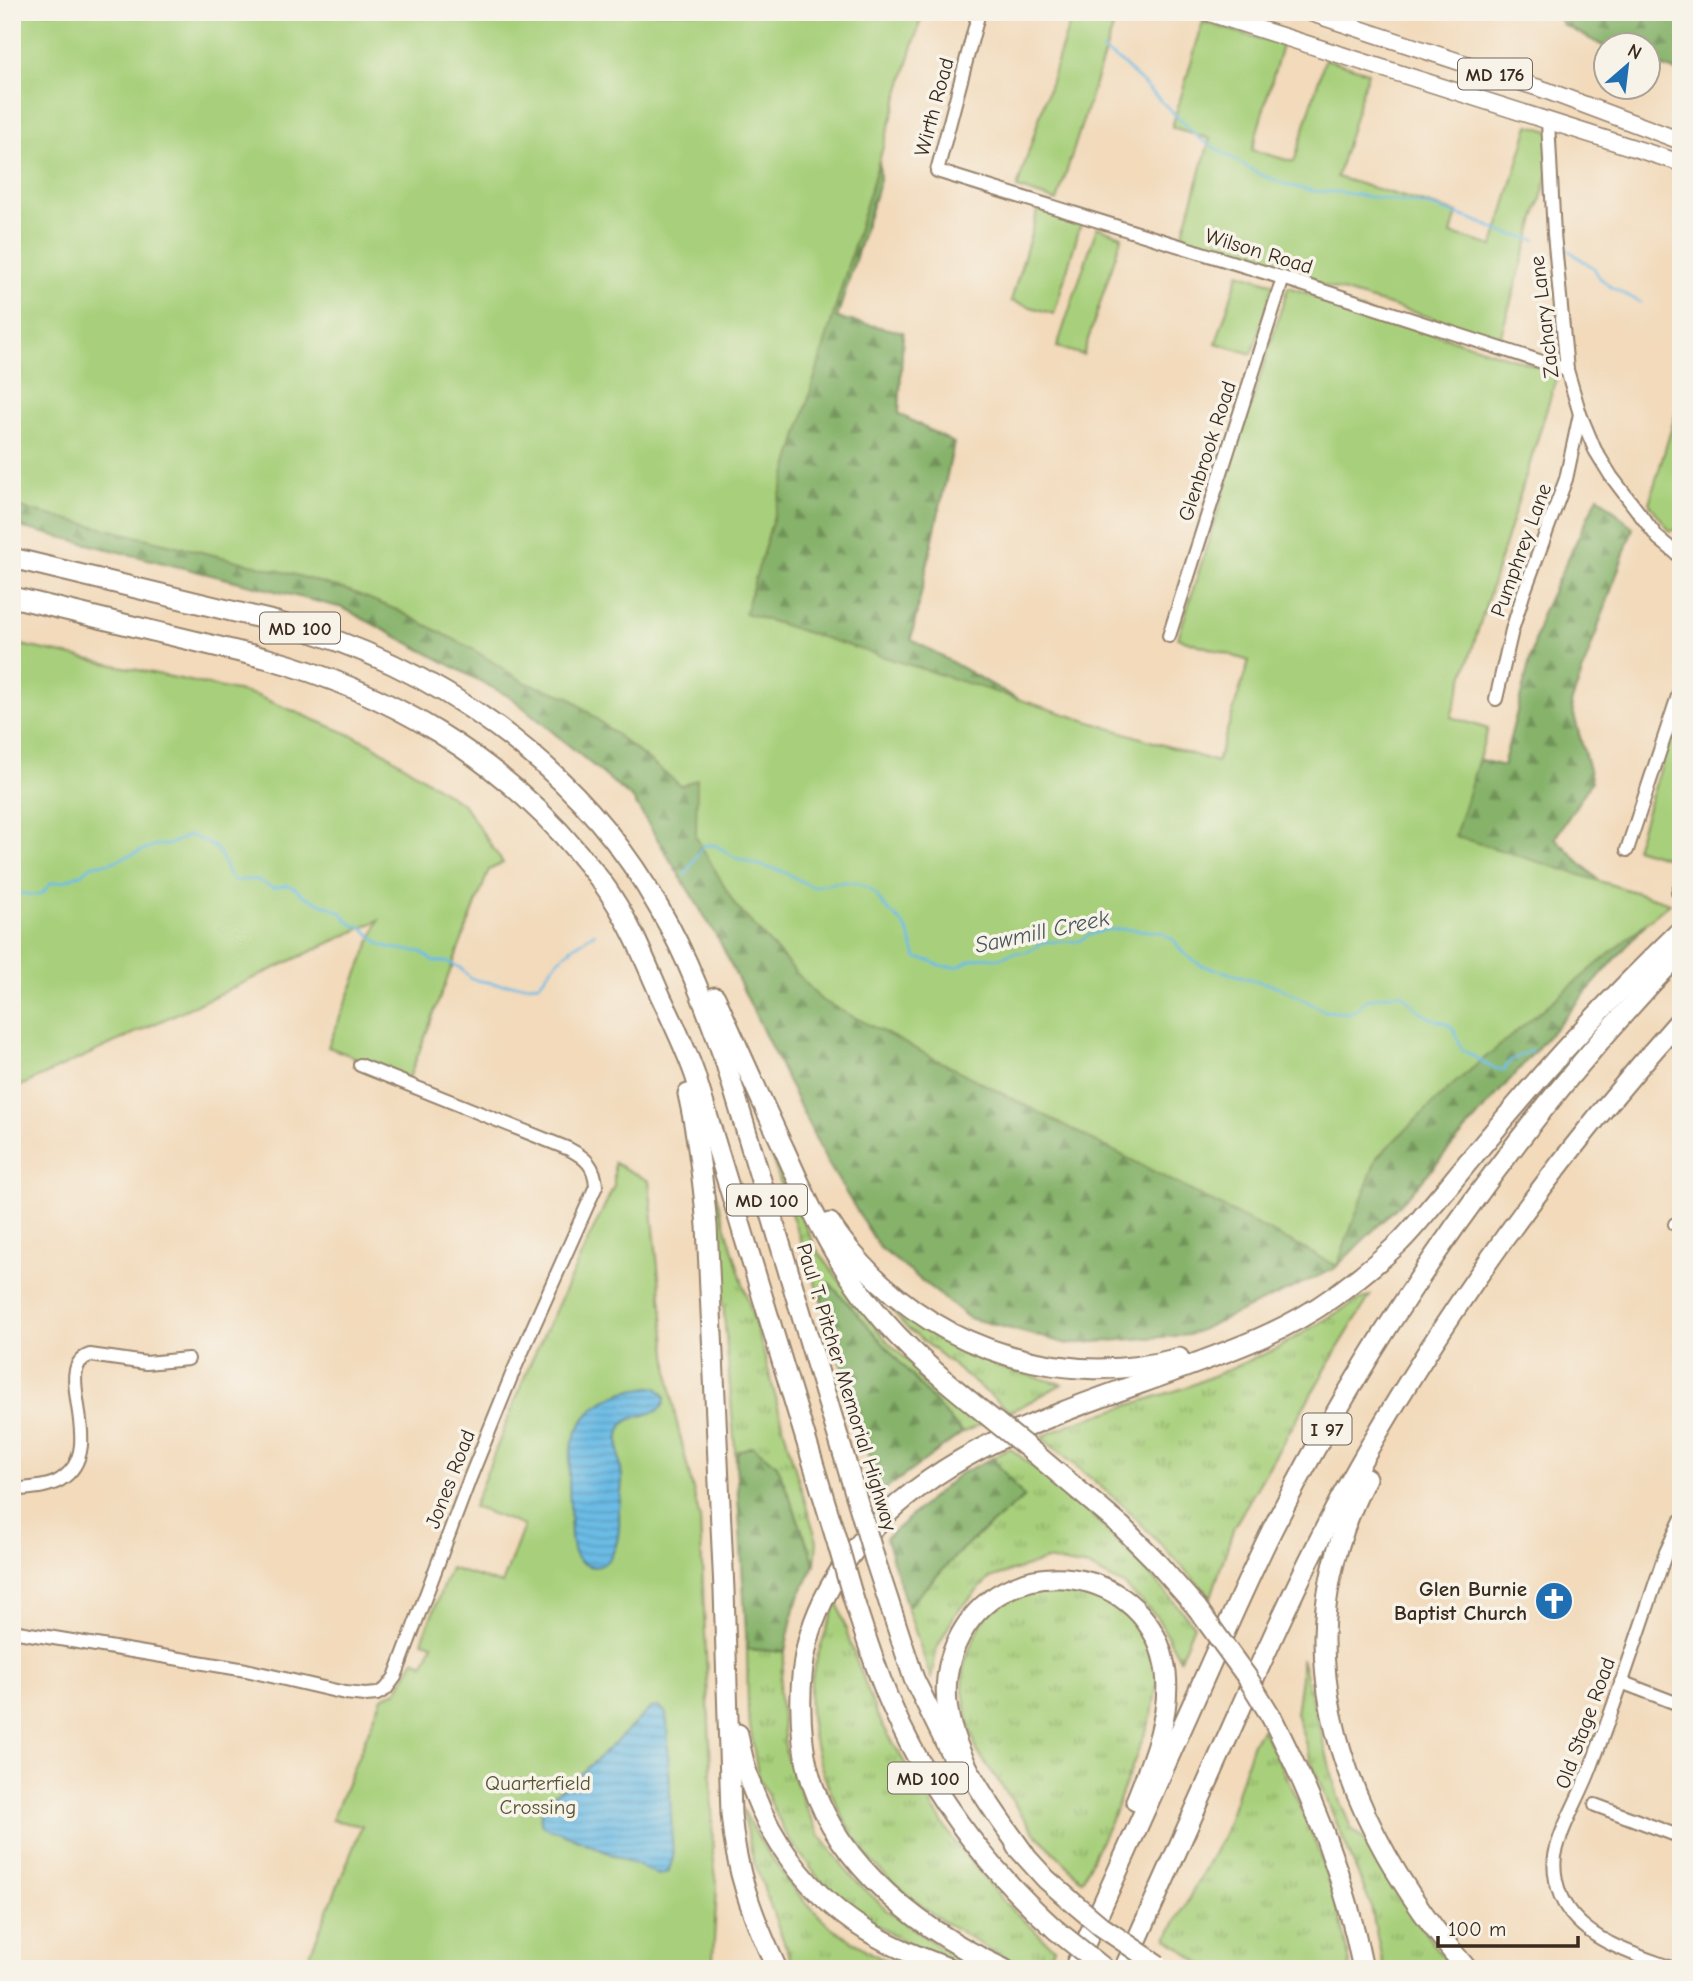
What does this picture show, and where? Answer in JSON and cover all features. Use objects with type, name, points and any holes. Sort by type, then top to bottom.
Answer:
[{"type":"highway","name":"Paul T. Pitcher Memorial Highway","points":[[12,558],[318,633],[400,667],[479,713],[520,745],[554,774],[617,844],[659,908],[706,1005],[902,1646],[928,1712],[971,1787],[993,1819],[1025,1855],[1070,1900],[1102,1927],[1161,1967]]},
{"type":"highway","name":"MD 100","points":[[12,597],[305,669],[383,701],[419,720],[489,766],[561,832],[590,867],[617,904],[633,932],[681,1037],[695,1075],[852,1594],[875,1665],[902,1730],[926,1774],[972,1842],[1004,1880],[1056,1930],[1105,1969]]},
{"type":"highway","points":[[617,844],[665,903],[695,953],[826,1238],[870,1304],[893,1332],[926,1364],[1121,1526],[1197,1608],[1247,1677],[1272,1718],[1308,1791],[1328,1841],[1344,1887],[1363,1969]]},
{"type":"highway","points":[[1004,1969],[939,1933],[872,1880],[848,1851],[817,1795],[805,1755],[800,1713],[800,1677],[818,1608],[832,1580],[881,1519],[942,1471],[980,1448],[1032,1425],[1227,1352],[1291,1324],[1369,1270],[1402,1239],[1563,1051],[1681,930]]},
{"type":"highway","name":"I 97","points":[[1074,1969],[1241,1594],[1267,1541],[1371,1353],[1454,1229],[1538,1114],[1630,1006],[1681,952]]},
{"type":"highway","points":[[662,998],[698,1136],[703,1180],[734,1844],[747,1898],[777,1969]]},
{"type":"highway","name":"I 97","points":[[1124,1969],[1282,1616],[1375,1437],[1439,1333],[1492,1255],[1616,1093],[1681,1019]]},
{"type":"highway","points":[[779,1137],[833,1228],[874,1278],[925,1318],[952,1334],[981,1346],[1048,1366],[1112,1369],[1155,1364],[1291,1324]]},
{"type":"highway","points":[[1439,1333],[1346,1521],[1330,1581],[1324,1636],[1329,1699],[1348,1768],[1361,1802],[1400,1879],[1467,1969]]},
{"type":"highway","points":[[1025,1855],[990,1805],[963,1758],[948,1712],[948,1668],[961,1632],[973,1615],[1001,1591],[1024,1581],[1044,1578],[1069,1578],[1091,1582],[1130,1604],[1154,1635],[1163,1655],[1166,1698],[1156,1748],[1069,1969]]},
{"type":"highway","points":[[724,1590],[736,1721],[742,1756],[758,1805],[775,1838],[817,1891],[866,1931],[894,1946],[951,1969]]},
{"type":"highway","points":[[1130,1969],[1171,1865]]},
{"type":"main road","name":"MD 176","points":[[1206,12],[1681,163]]},
{"type":"main road","name":"MD 176","points":[[1308,12],[1545,90],[1681,141]]},
{"type":"street","name":"Wirth Road","points":[[937,172],[979,12]]},
{"type":"street","name":"Zachary Lane","points":[[1548,122],[1554,234],[1567,370],[1580,414],[1595,450],[1611,476],[1658,538],[1681,557]]},
{"type":"street","name":"Wilson Road","points":[[937,172],[1283,278],[1567,370]]},
{"type":"street","name":"Glenbrook Road","points":[[1169,636],[1283,278]]},
{"type":"street","name":"Pumphrey Lane","points":[[1496,699],[1523,595],[1566,479],[1580,414]]},
{"type":"street","points":[[1627,850],[1681,687]]},
{"type":"street","name":"Jones Road","points":[[12,1631],[246,1670],[365,1696],[386,1689],[394,1677],[470,1478],[596,1186],[596,1177],[589,1162],[569,1149],[360,1065]]},
{"type":"street","points":[[12,1490],[57,1482],[76,1464],[82,1434],[74,1377],[78,1362],[83,1357],[90,1355],[146,1363],[188,1359]]},
{"type":"street","name":"Old Stage Road","points":[[1674,1969],[1621,1948],[1590,1932],[1572,1915],[1562,1898],[1554,1875],[1559,1840],[1589,1772],[1666,1552],[1681,1520]]},
{"type":"street","points":[[1621,1682],[1681,1705]]},
{"type":"street","points":[[1595,1805],[1681,1837]]},
{"type":"green space","points":[[12,12],[923,12],[745,613],[1217,762],[1249,661],[1178,638],[1288,287],[1558,373],[1451,717],[1488,729],[1455,836],[1670,903],[1449,1088],[1377,1157],[1337,1266],[821,1000],[735,905],[696,837],[697,779],[681,786],[569,697],[524,682],[471,648],[397,610],[350,591],[292,574],[12,506]]},
{"type":"green space","points":[[1073,12],[1118,12],[1057,201],[1017,188]]},
{"type":"green space","points":[[1556,12],[1681,12],[1681,73],[1662,67],[1662,32],[1592,32],[1592,40],[1562,24]]},
{"type":"green space","points":[[1203,22],[1282,45],[1252,150],[1294,162],[1325,59],[1368,72],[1337,177],[1457,213],[1451,234],[1493,246],[1529,125],[1560,134],[1500,338],[1180,243],[1210,139],[1172,127]]},
{"type":"green space","points":[[878,136],[880,180],[837,318],[903,332],[899,414],[954,443],[911,639],[1099,745],[1222,778],[1386,734],[1503,766],[1542,613],[1598,496],[1633,528],[1571,704],[1592,781],[1555,838],[1645,925],[1411,1193],[1334,1269],[1189,1335],[1068,1344],[969,1318],[879,1247],[826,1160],[720,942],[633,799],[512,698],[343,608],[12,525],[12,219]]},
{"type":"green space","points":[[1038,210],[1081,223],[1054,314],[1011,301]]},
{"type":"green space","points":[[1097,227],[1122,236],[1083,355],[1057,347]]},
{"type":"green space","points":[[1239,273],[1274,284],[1252,354],[1216,343]]},
{"type":"green space","points":[[1677,410],[1681,412],[1681,529],[1670,531],[1649,503]]},
{"type":"green space","points":[[12,643],[255,695],[370,743],[464,805],[503,863],[489,870],[409,1078],[328,1047],[379,920],[12,1090]]},
{"type":"green space","points":[[1681,706],[1681,862],[1635,848]]},
{"type":"green space","points":[[764,1136],[815,1247],[859,1307],[889,1343],[931,1383],[981,1424],[962,1433],[830,1284],[821,1299]]},
{"type":"green space","name":"Quarterfield Crossing","points":[[614,1163],[649,1181],[670,1382],[675,1415],[700,1519],[713,1853],[717,1886],[713,1959],[717,1969],[304,1969],[362,1826],[332,1820],[382,1698],[397,1691],[415,1659],[424,1664],[433,1644],[422,1641],[450,1568],[502,1584],[524,1526],[473,1507],[529,1366],[614,1186]]},
{"type":"green space","points":[[714,1188],[817,1541],[815,1564],[777,1465],[739,1451],[736,1462]]},
{"type":"green space","points":[[829,1283],[962,1433],[880,1493],[821,1299]]},
{"type":"green space","points":[[876,1290],[913,1319],[998,1367],[1062,1384],[1011,1412],[905,1326]]},
{"type":"green space","points":[[1370,1296],[1234,1527],[1211,1597],[1124,1506],[1041,1437],[1073,1423],[1187,1387],[1274,1350]]},
{"type":"green space","points":[[753,1446],[777,1465],[815,1564],[794,1608],[785,1652],[747,1649],[736,1462],[738,1451]]},
{"type":"green space","points":[[1010,1448],[1090,1513],[1144,1568],[1194,1625],[1180,1659],[1157,1617],[1125,1586],[1089,1567],[1046,1560],[990,1578],[977,1591],[955,1614],[937,1648],[931,1678],[907,1607],[963,1548],[1024,1497],[992,1458]]},
{"type":"green space","points":[[992,1458],[1024,1497],[963,1548],[907,1607],[886,1538],[959,1474]]},
{"type":"green space","points":[[1058,1585],[1101,1596],[1134,1619],[1152,1650],[1159,1672],[1152,1715],[1115,1811],[1082,1880],[1035,1833],[977,1751],[963,1691],[964,1665],[985,1616],[1017,1593]]},
{"type":"green space","points":[[837,1600],[877,1715],[952,1838],[1004,1902],[1054,1948],[1045,1969],[1022,1965],[999,1955],[922,1906],[872,1861],[841,1815],[819,1761],[810,1707],[813,1672]]},
{"type":"green space","points":[[747,1649],[785,1652],[779,1690],[786,1755],[805,1806],[819,1834],[850,1875],[888,1911],[969,1968],[912,1946],[865,1918],[819,1879],[785,1833],[758,1775],[748,1714]]},
{"type":"green space","points":[[1301,1658],[1338,1797],[1351,1828],[1363,1839],[1437,1950],[1454,1969],[1384,1969],[1370,1903],[1312,1764],[1296,1713]]},
{"type":"green space","points":[[1262,1728],[1316,1845],[1337,1906],[1351,1969],[1208,1969],[1167,1938],[1225,1832],[1252,1745]]},
{"type":"green space","points":[[742,1808],[761,1842],[792,1887],[828,1925],[874,1955],[911,1969],[794,1969],[753,1859]]},
{"type":"water","points":[[657,1388],[665,1396],[663,1405],[658,1410],[627,1421],[619,1436],[622,1482],[615,1548],[605,1563],[595,1567],[587,1566],[576,1557],[571,1539],[569,1471],[574,1439],[589,1413],[602,1403],[623,1393]]},
{"type":"water","points":[[657,1707],[666,1714],[667,1722],[673,1858],[668,1872],[659,1875],[550,1829],[541,1819],[544,1806],[552,1797],[588,1768],[651,1708]]},
{"type":"waterway","points":[[1011,12],[1023,16]]},
{"type":"waterway","points":[[1102,50],[1121,62],[1200,139],[1259,174],[1313,191],[1338,192],[1429,206],[1472,219],[1504,233],[1536,240]]},
{"type":"waterway","points":[[1565,248],[1594,268],[1599,277],[1611,287],[1642,303]]},
{"type":"waterway","name":"Sawmill Creek","points":[[12,896],[41,894],[51,883],[65,881],[83,873],[92,865],[110,863],[156,845],[168,845],[189,835],[217,851],[234,881],[255,879],[273,888],[287,885],[295,888],[304,896],[341,912],[347,920],[363,928],[380,944],[421,952],[433,961],[447,962],[461,968],[471,979],[497,984],[539,984],[558,960],[595,933]]},
{"type":"waterway","name":"Sawmill Creek","points":[[685,875],[704,845],[715,845],[738,859],[784,872],[812,887],[842,882],[857,883],[873,892],[903,925],[917,958],[941,966],[957,967],[984,957],[998,959],[1013,953],[1027,952],[1045,942],[1079,941],[1106,930],[1161,932],[1175,941],[1182,952],[1200,965],[1279,987],[1325,1011],[1349,1013],[1367,999],[1401,993],[1424,1014],[1449,1024],[1462,1050],[1493,1068],[1504,1070],[1510,1061],[1532,1050]]},
{"type":"place","name":"Glen Burnie Baptist Church","points":[[1554,1601]]}]
